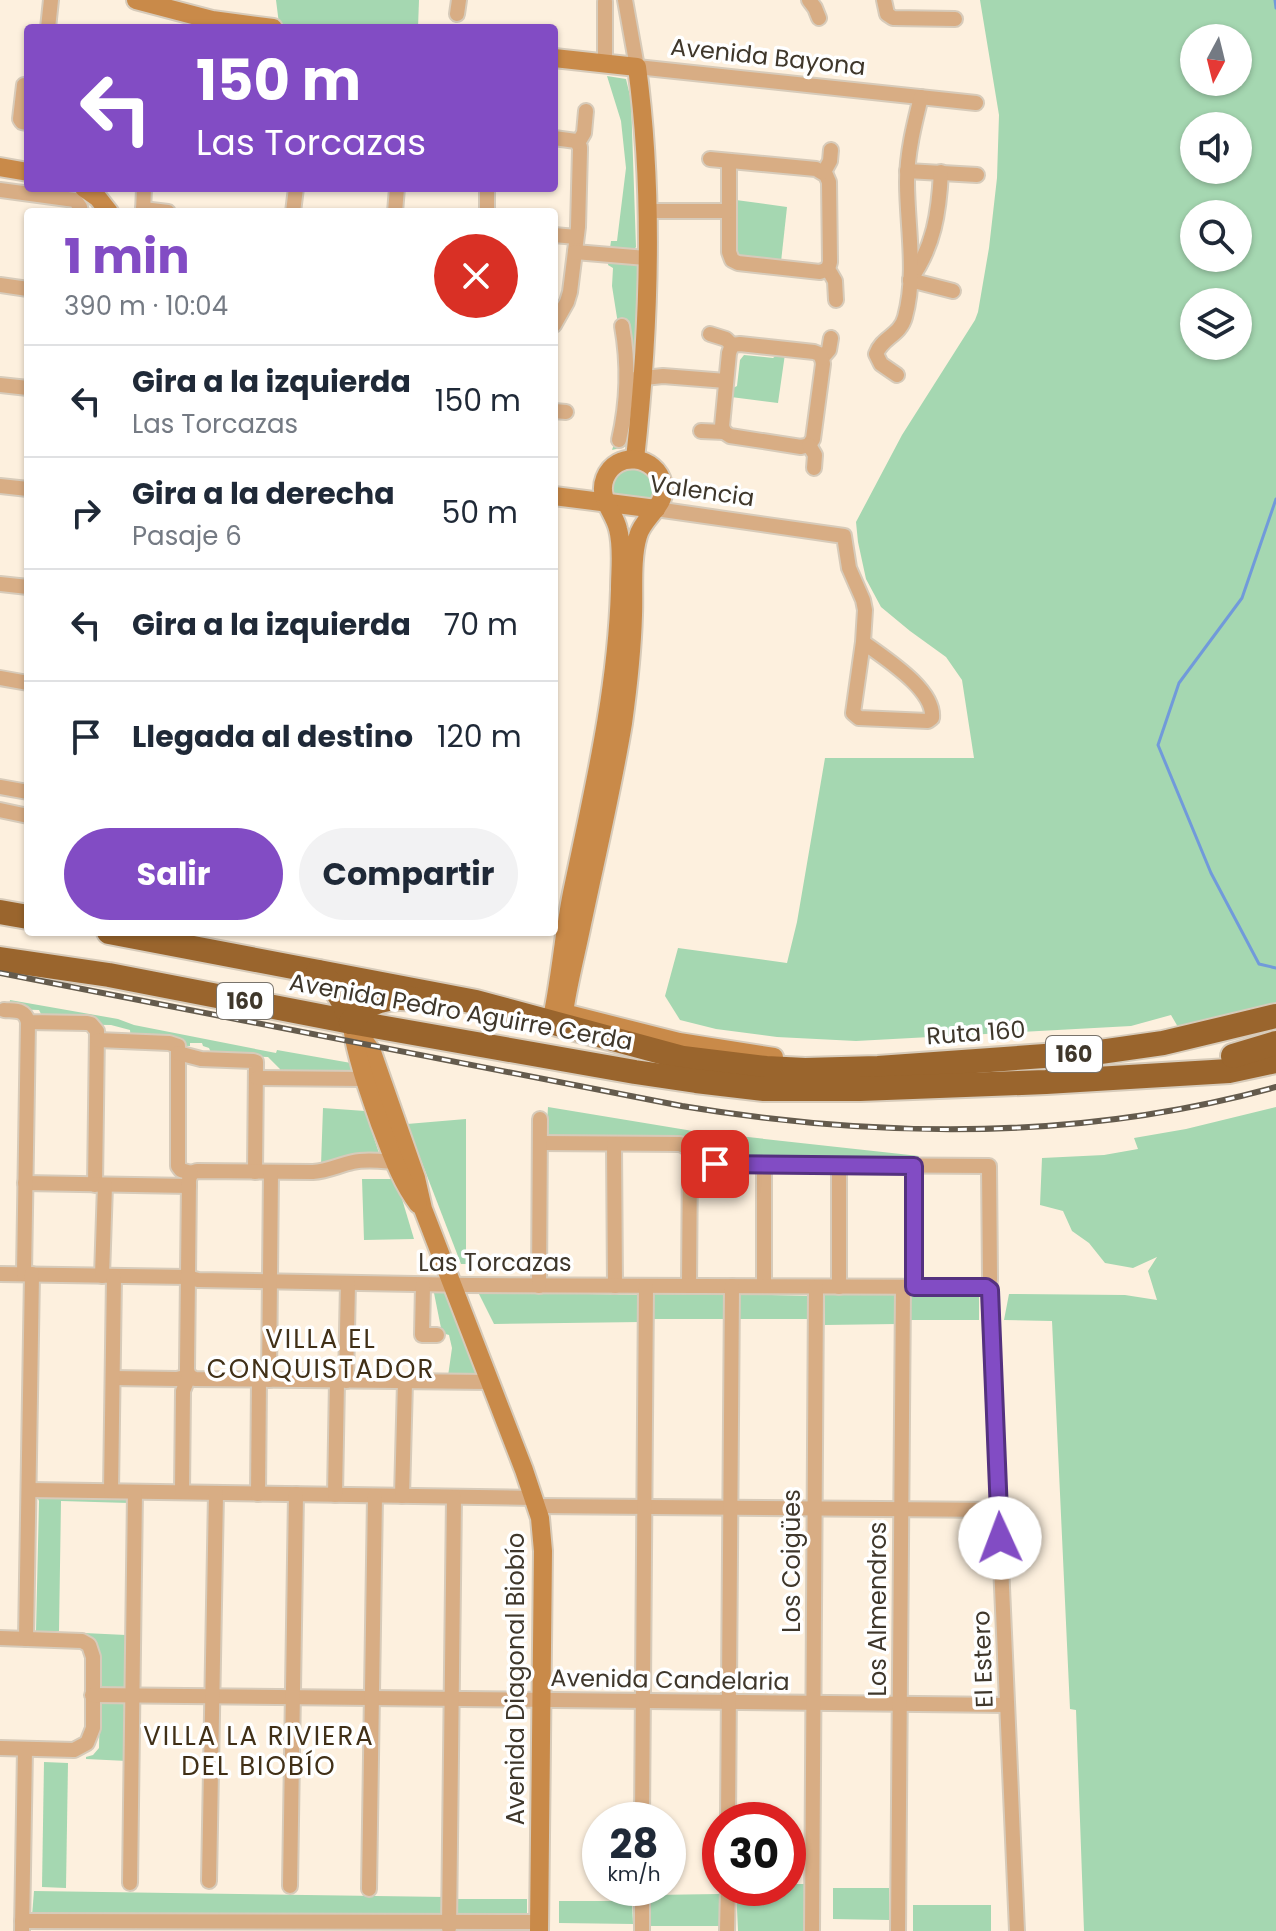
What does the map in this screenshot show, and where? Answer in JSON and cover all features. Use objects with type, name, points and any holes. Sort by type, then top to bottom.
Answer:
[{"type":"highway","points":[[0,912],[24,916]]},
{"type":"highway","name":"Avenida Pedro Aguirre Cerda","points":[[150,936],[201,941],[318,972],[550,1014],[649,1049],[712,1062],[868,1079]]},
{"type":"highway","name":"Avenida Pedro Aguirre Cerda","points":[[0,959],[99,973],[351,1022],[696,1081],[773,1089],[868,1079]]},
{"type":"highway","points":[[318,972],[340,995],[351,1022],[360,1011],[376,1002],[406,998],[478,1011],[550,1014]]},
{"type":"highway","name":"Ruta 160","points":[[868,1079],[1113,1050],[1196,1037],[1276,1016]]},
{"type":"highway","name":"Ruta 160","points":[[1104,1078],[1192,1065],[1276,1043]]},
{"type":"highway","name":"Ruta 160","points":[[868,1079],[1000,1085],[1229,1071],[1276,1061]]},
{"type":"main road","points":[[136,0],[212,20],[242,24]]},
{"type":"main road","name":"Avenida Bayona","points":[[558,58],[637,67]]},
{"type":"main road","points":[[635,459],[635,379],[647,211],[637,67]]},
{"type":"main road","points":[[0,167],[24,171]]},
{"type":"main road","points":[[90,192],[106,208]]},
{"type":"main road","points":[[635,459],[652,466],[661,477],[663,497],[642,526],[637,541],[631,654],[623,724],[550,1014],[607,725],[615,666],[620,536],[603,495],[603,487],[608,472],[622,460],[635,459]]},
{"type":"main road","name":"Valencia","points":[[558,496],[656,509]]},
{"type":"main road","name":"Avenida Diagonal Biobío","points":[[351,1022],[364,1079],[395,1162],[403,1181],[423,1209]]},
{"type":"main road","name":"Avenida Diagonal Biobío","points":[[351,1022],[372,1052],[412,1166],[423,1209],[536,1502],[542,1528],[539,1926]]},
{"type":"street","points":[[48,24],[51,0]]},
{"type":"street","points":[[625,0],[637,67]]},
{"type":"street","points":[[809,0],[819,18]]},
{"type":"street","points":[[884,0],[887,14],[893,18],[955,19]]},
{"type":"street","points":[[605,2],[605,64]]},
{"type":"street","name":"Avenida Bayona","points":[[637,67],[976,103]]},
{"type":"street","points":[[24,85],[20,119],[24,122]]},
{"type":"street","points":[[897,375],[881,364],[876,354],[879,346],[901,327],[906,314],[910,280],[907,171],[921,97]]},
{"type":"street","points":[[558,318],[569,298],[576,245],[578,143],[584,133],[586,111]]},
{"type":"street","points":[[558,138],[578,143]]},
{"type":"street","points":[[824,172],[831,150]]},
{"type":"street","points":[[710,159],[824,172],[829,182],[828,269],[835,281],[836,300]]},
{"type":"street","points":[[729,161],[730,257],[735,262],[820,272],[828,269]]},
{"type":"street","points":[[907,171],[977,175]]},
{"type":"street","points":[[910,280],[933,237],[941,172]]},
{"type":"street","points":[[0,190],[75,200],[80,208]]},
{"type":"street","points":[[647,211],[729,211]]},
{"type":"street","points":[[558,237],[576,245],[646,258]]},
{"type":"street","points":[[910,280],[953,291]]},
{"type":"street","points":[[0,285],[24,288]]},
{"type":"street","points":[[619,440],[625,407],[635,379],[622,326]]},
{"type":"street","points":[[710,334],[726,339],[732,345]]},
{"type":"street","points":[[822,358],[829,350],[831,338]]},
{"type":"street","points":[[701,431],[724,432],[730,436],[801,447],[809,445],[813,439],[823,364],[819,354],[732,345]]},
{"type":"street","points":[[724,432],[726,381],[732,345]]},
{"type":"street","points":[[635,379],[663,376],[726,381]]},
{"type":"street","points":[[0,385],[24,388]]},
{"type":"street","points":[[809,445],[815,455],[814,468]]},
{"type":"street","points":[[0,486],[24,489]]},
{"type":"street","name":"Valencia","points":[[656,509],[844,536],[849,568],[864,605],[863,642]]},
{"type":"street","points":[[0,584],[24,587]]},
{"type":"street","points":[[863,642],[916,685],[932,709],[930,720],[859,718],[854,715],[863,642]]},
{"type":"street","points":[[0,678],[24,682]]},
{"type":"street","points":[[0,787],[24,791]]},
{"type":"street","points":[[0,810],[24,815]]},
{"type":"street","points":[[4,1010],[22,1012],[28,1022],[25,1183],[29,1490],[26,1639]]},
{"type":"street","points":[[28,1022],[87,1023],[95,1027],[98,1040],[100,1185],[113,1378],[111,1491]]},
{"type":"street","points":[[98,1040],[174,1048],[201,1059],[253,1061],[257,1065],[255,1172]]},
{"type":"street","points":[[174,1048],[178,1166],[190,1180]]},
{"type":"street","points":[[257,1078],[364,1079]]},
{"type":"street","points":[[539,1286],[540,1119]]},
{"type":"street","points":[[540,1143],[680,1144],[687,1147],[690,1153],[689,1286]]},
{"type":"street","points":[[614,1144],[615,1286]]},
{"type":"street","points":[[182,1492],[183,1391],[189,1376],[187,1277],[190,1180],[197,1171],[322,1172],[360,1161],[395,1162]]},
{"type":"street","points":[[690,1164],[914,1166]]},
{"type":"street","points":[[764,1165],[764,1286]]},
{"type":"street","points":[[839,1165],[839,1287]]},
{"type":"street","name":"El Estero","points":[[914,1166],[989,1166],[989,1289],[1017,1931]]},
{"type":"street","name":"Los Almendros","points":[[898,1931],[901,1509],[914,1166]]},
{"type":"street","points":[[258,1494],[270,1282],[271,1172]]},
{"type":"street","points":[[25,1183],[100,1185],[190,1180]]},
{"type":"street","name":"Las Torcazas","points":[[0,1274],[423,1285],[989,1289]]},
{"type":"street","points":[[335,1495],[348,1283]]},
{"type":"street","points":[[423,1285],[422,1335],[437,1335]]},
{"type":"street","points":[[642,1802],[646,1286]]},
{"type":"street","points":[[728,1802],[732,1286]]},
{"type":"street","name":"Los Coigües","points":[[812,1931],[816,1287]]},
{"type":"street","points":[[113,1378],[177,1379],[189,1376],[195,1379],[490,1382]]},
{"type":"street","points":[[402,1496],[405,1382]]},
{"type":"street","points":[[29,1490],[454,1497],[644,1507],[999,1510]]},
{"type":"street","points":[[130,1883],[135,1492]]},
{"type":"street","points":[[209,1881],[216,1493]]},
{"type":"street","points":[[290,1886],[296,1494]]},
{"type":"street","points":[[369,1889],[375,1496]]},
{"type":"street","points":[[449,1927],[454,1497]]},
{"type":"street","points":[[0,1638],[77,1640],[89,1645],[93,1657],[93,1728],[87,1743],[74,1750],[0,1748]]},
{"type":"street","name":"Avenida Candelaria","points":[[92,1695],[1007,1705]]},
{"type":"street","points":[[25,1749],[22,1926],[539,1926]]},
{"type":"street","points":[[642,1906],[642,1931]]},
{"type":"street","points":[[727,1931],[728,1906]]},
{"type":"green space","points":[[276,0],[419,0],[418,24],[279,24]]},
{"type":"green space","points":[[980,0],[1276,0],[1276,1006],[1178,1027],[1171,1015],[1131,1026],[856,1041],[777,1037],[716,1029],[680,1020],[665,996],[678,948],[787,963],[825,758],[974,758],[962,680],[946,657],[881,607],[866,579],[856,522],[902,435],[975,320],[989,248],[997,178],[999,115]]},
{"type":"green space","points":[[607,76],[626,79],[631,100],[636,247],[632,252],[610,248],[611,241],[617,241],[626,168],[621,121]]},
{"type":"green space","points":[[736,200],[787,207],[781,262],[736,257]]},
{"type":"green space","points":[[609,260],[640,263],[628,446],[612,450],[614,444],[623,440],[618,324],[612,286],[613,268],[608,265]]},
{"type":"green space","points":[[779,353],[785,354],[778,403],[731,397],[733,388],[737,386],[740,360],[744,355],[773,358]]},
{"type":"green space","points":[[626,467],[644,469],[657,481],[654,501],[611,496],[612,478]]},
{"type":"green space","points":[[10,1000],[118,1019],[134,1025],[276,1053],[277,1050],[351,1063],[354,1076],[280,1076],[280,1069],[268,1057],[212,1055],[202,1043],[190,1043],[190,1046],[138,1044],[131,1041],[130,1030],[111,1025],[46,1024],[39,1010],[9,1009]]},
{"type":"green space","points":[[548,1107],[693,1131],[919,1156],[919,1161],[696,1160],[695,1140],[546,1139]]},
{"type":"green space","points":[[1276,1107],[1276,1931],[1084,1931],[1076,1710],[1070,1709],[1052,1321],[1004,1320],[1009,1294],[1125,1295],[1157,1300],[1148,1271],[1157,1257],[1133,1268],[1105,1263],[1089,1243],[1072,1231],[1063,1211],[1040,1205],[1042,1158],[1104,1155],[1138,1149],[1134,1138]]},
{"type":"green space","points":[[323,1108],[365,1111],[379,1153],[352,1155],[321,1165]]},
{"type":"green space","points":[[466,1119],[466,1264],[461,1264],[407,1124]]},
{"type":"green space","points":[[362,1179],[396,1179],[414,1239],[364,1240]]},
{"type":"green space","points":[[478,1292],[641,1295],[641,1322],[494,1324]]},
{"type":"green space","points":[[434,1293],[450,1293],[482,1378],[448,1376],[452,1348],[449,1335],[442,1333]]},
{"type":"green space","points":[[650,1294],[727,1295],[726,1319],[650,1319]]},
{"type":"green space","points":[[737,1294],[809,1296],[808,1319],[737,1319]]},
{"type":"green space","points":[[910,1294],[979,1294],[979,1320],[910,1320]]},
{"type":"green space","points":[[825,1295],[897,1295],[896,1324],[825,1325]]},
{"type":"green space","points":[[36,1494],[128,1496],[129,1503],[61,1501],[59,1631],[36,1631],[39,1501]]},
{"type":"green space","points":[[84,1633],[126,1635],[124,1689],[97,1688]]},
{"type":"green space","points":[[100,1703],[127,1704],[127,1761],[86,1759],[99,1748]]},
{"type":"green space","points":[[44,1762],[68,1763],[66,1888],[42,1887]]},
{"type":"green space","points":[[833,1888],[889,1888],[889,1920],[833,1919]]},
{"type":"green space","points":[[34,1891],[446,1897],[443,1916],[32,1916]]},
{"type":"green space","points":[[686,1894],[702,1894],[702,1906],[720,1906],[720,1926],[651,1926],[651,1906],[686,1906]]},
{"type":"green space","points":[[454,1899],[527,1899],[527,1919],[455,1918]]},
{"type":"green space","points":[[559,1901],[582,1901],[582,1906],[632,1906],[633,1924],[559,1923]]},
{"type":"green space","points":[[913,1905],[991,1905],[991,1931],[913,1931]]},
{"type":"green space","points":[[737,1906],[804,1906],[804,1931],[738,1931]]},
{"type":"waterway","points":[[1275,0],[1276,8]]},
{"type":"waterway","points":[[1276,499],[1242,598],[1179,683],[1158,745],[1211,873],[1259,964],[1276,968]]},
{"type":"railway","points":[[0,973],[682,1106],[831,1125],[906,1129],[1055,1125],[1203,1105],[1276,1087]]},
{"type":"district","name":"VILLA EL CONQUISTADOR","points":[[321,1354]]},
{"type":"district","name":"VILLA LA RIVIERA DEL BIOBÍO","points":[[259,1751]]},
{"type":"route","points":[[715,1164],[914,1166],[914,1287],[986,1287],[990,1290],[1000,1538]]}]
